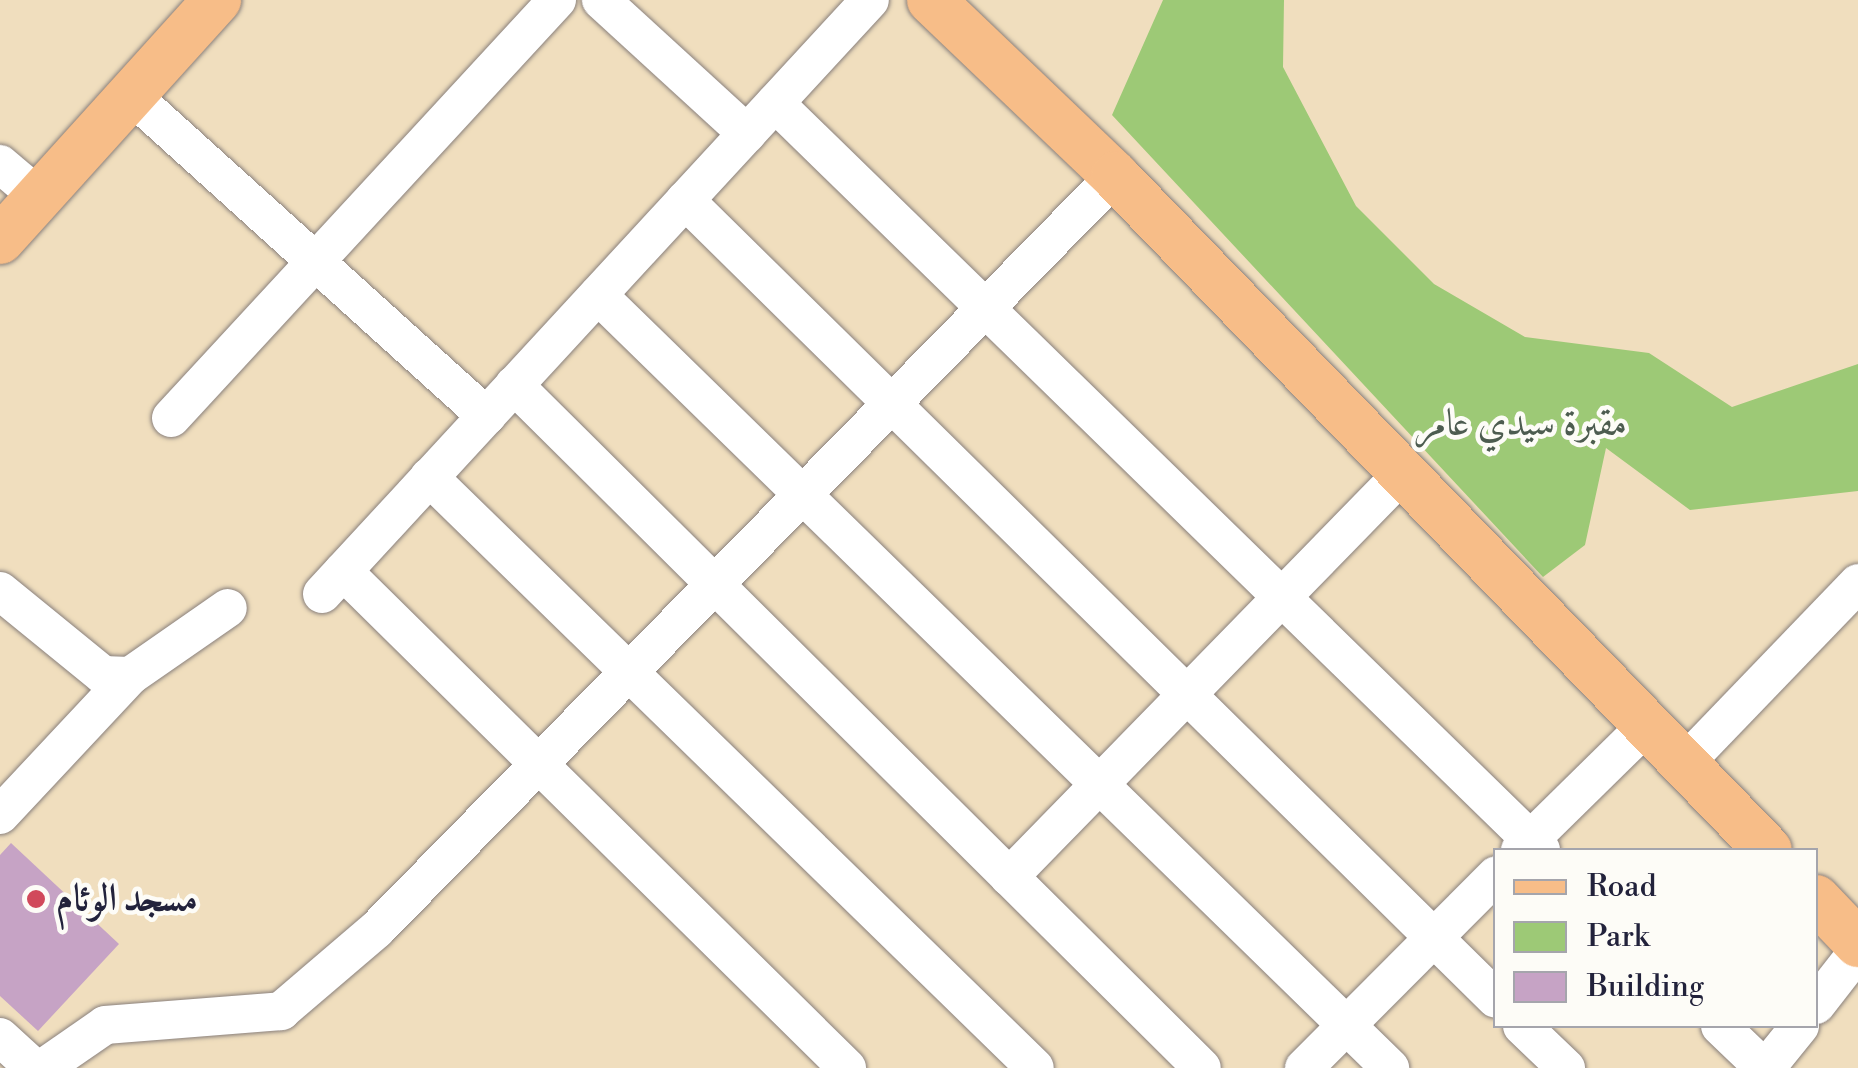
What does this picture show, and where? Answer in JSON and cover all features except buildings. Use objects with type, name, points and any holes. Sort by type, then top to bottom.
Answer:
[{"type":"main road","points":[[0,240],[217,0]]},
{"type":"main road","points":[[931,0],[1115,176],[1766,848]]},
{"type":"main road","points":[[1818,901],[1858,943]]},
{"type":"street","points":[[171,418],[558,0]]},
{"type":"street","points":[[601,0],[746,134]]},
{"type":"street","points":[[847,1068],[539,764],[333,582],[870,0]]},
{"type":"street","points":[[131,95],[486,416]]},
{"type":"street","points":[[775,102],[1531,847],[1646,725]]},
{"type":"street","points":[[0,164],[38,197]]},
{"type":"street","points":[[43,1068],[106,1025],[281,1011],[376,930],[1115,176]]},
{"type":"street","points":[[685,200],[1493,996]]},
{"type":"street","points":[[598,295],[1390,1068]]},
{"type":"street","points":[[514,386],[1202,1068]]},
{"type":"street","points":[[1009,876],[1278,594],[1403,473]]},
{"type":"street","points":[[429,477],[1035,1068]]},
{"type":"street","points":[[1684,764],[1858,583]]},
{"type":"street","points":[[0,591],[77,660],[103,675],[130,676]]},
{"type":"street","points":[[0,815],[130,676],[228,608]]},
{"type":"street","points":[[1304,1068],[1493,878]]},
{"type":"street","points":[[1818,1003],[1858,951]]},
{"type":"street","points":[[1524,1028],[1566,1068]]},
{"type":"street","points":[[1722,1028],[1765,1068],[1798,1028]]},
{"type":"street","points":[[0,1037],[34,1068]]},
{"type":"green space","name":"مقبرة سيدي عامر","points":[[1163,0],[1284,0],[1283,67],[1356,206],[1434,284],[1525,337],[1649,353],[1732,407],[1858,364],[1858,491],[1690,510],[1606,448],[1585,545],[1543,577],[1112,115]]},
{"type":"place","name":"مسجد الوئام","points":[[36,899]]}]
